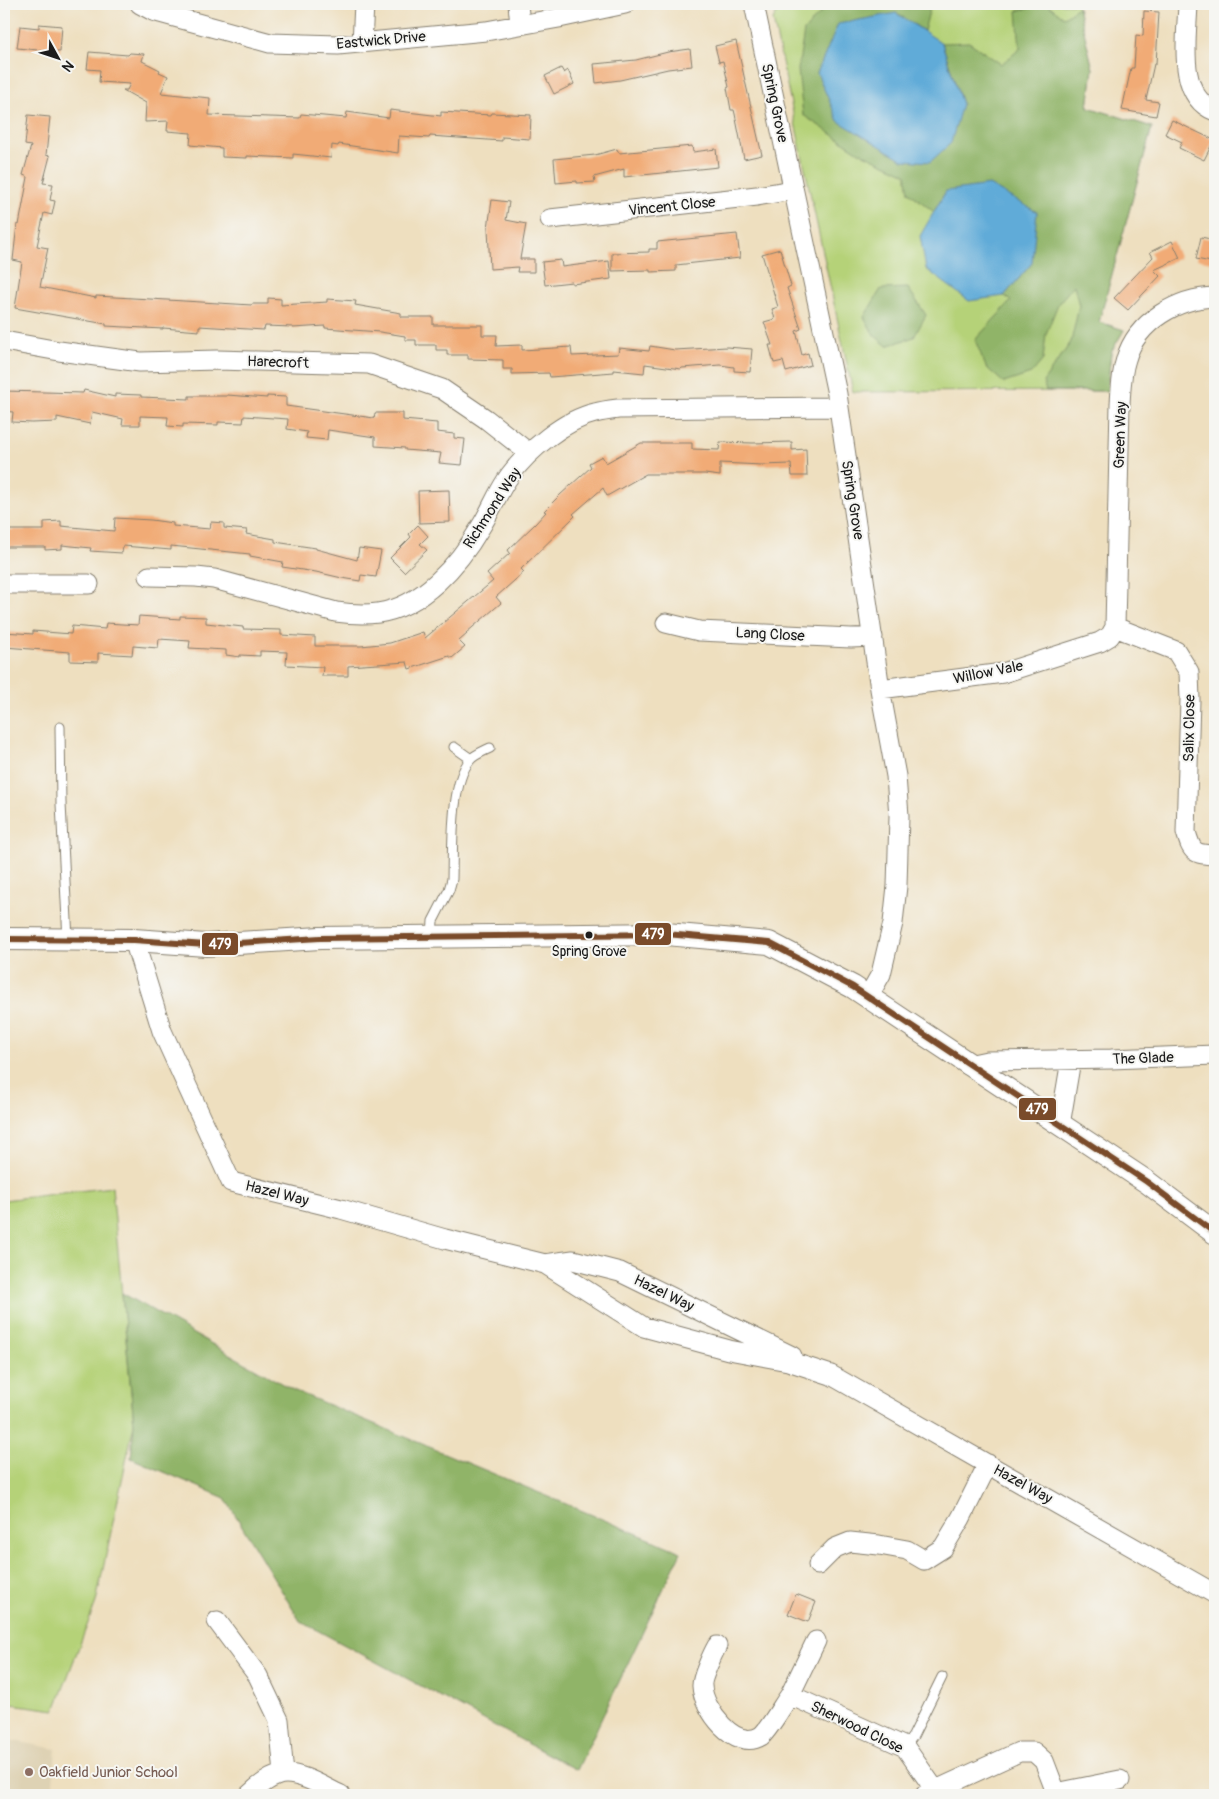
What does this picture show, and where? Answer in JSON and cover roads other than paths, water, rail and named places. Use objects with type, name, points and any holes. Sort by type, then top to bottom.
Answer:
[{"type":"street","name":"Eastwick Drive","points":[[140,4],[153,12],[270,43],[338,45],[486,32],[625,4]]},
{"type":"street","points":[[362,43],[364,4]]},
{"type":"street","points":[[518,4],[520,25]]},
{"type":"street","name":"Spring Grove","points":[[754,4],[839,407],[880,689],[896,776],[900,816],[897,886],[893,923],[881,974],[868,997]]},
{"type":"street","points":[[1188,4],[1187,71],[1190,86],[1200,100],[1215,111]]},
{"type":"street","name":"Vincent Close","points":[[550,219],[757,196],[793,190]]},
{"type":"street","name":"Green Way","points":[[1115,627],[1120,404],[1122,373],[1126,356],[1147,324],[1163,312],[1192,300],[1215,297]]},
{"type":"street","name":"Harecroft","points":[[4,341],[140,362],[217,360],[369,364],[442,389],[486,419],[529,453]]},
{"type":"street","name":"Richmond Way","points":[[149,576],[214,579],[336,612],[357,614],[379,613],[400,607],[422,593],[442,576],[463,553],[480,528],[510,475],[529,453],[572,422],[593,413],[618,409],[839,407]]},
{"type":"street","points":[[4,584],[89,584]]},
{"type":"street","name":"Lang Close","points":[[666,623],[699,631],[851,638],[873,636]]},
{"type":"street","name":"Willow Vale","points":[[880,689],[1003,673],[1100,642],[1110,636],[1115,627]]},
{"type":"street","name":"Salix Close","points":[[1115,627],[1176,651],[1189,672],[1190,700],[1186,832],[1190,846],[1198,854],[1215,855]]},
{"type":"street","points":[[4,939],[134,940],[206,945],[320,938],[666,934],[769,943],[853,987],[1147,1182],[1215,1232]]},
{"type":"street","name":"Hazel Way","points":[[134,940],[162,1031],[231,1182],[545,1264],[644,1327],[729,1350],[788,1361],[831,1375]]},
{"type":"street","name":"The Glade","points":[[968,1064],[987,1061],[1215,1055]]},
{"type":"street","points":[[1060,1125],[1071,1060]]},
{"type":"street","name":"Hazel Way","points":[[545,1264],[573,1260],[620,1272],[831,1375],[1215,1594]]},
{"type":"street","points":[[818,1565],[835,1548],[850,1542],[907,1550],[924,1560],[943,1548],[961,1518],[988,1464]]},
{"type":"street","points":[[217,1621],[258,1676],[280,1720],[284,1774]]},
{"type":"street","points":[[717,1646],[701,1684],[709,1711],[727,1732],[749,1740],[762,1735],[790,1695],[816,1641]]},
{"type":"street","name":"Sherwood Close","points":[[790,1695],[905,1747],[930,1793]]},
{"type":"street","points":[[930,1793],[1019,1752],[1034,1752],[1044,1761],[1057,1794],[1120,1780]]},
{"type":"street","points":[[249,1795],[260,1784],[284,1774],[301,1777],[341,1795]]},
{"type":"lane","points":[[60,727],[61,804],[68,940]]},
{"type":"lane","points":[[454,747],[471,759]]},
{"type":"lane","points":[[432,937],[433,921],[449,890],[452,879],[456,791],[471,759],[490,748]]},
{"type":"lane","points":[[905,1747],[913,1736],[942,1677]]},
{"type":"water","points":[[896,13],[942,43],[962,104],[951,143],[930,162],[903,160],[838,121],[817,73],[838,24]]},
{"type":"water","points":[[989,185],[1037,212],[1032,263],[1004,296],[969,301],[926,269],[920,236],[946,191]]},
{"type":"place","name":"Spring Grove","points":[[589,935]]},
{"type":"place","name":"Oakfield Junior School","points":[[29,1772]]}]
